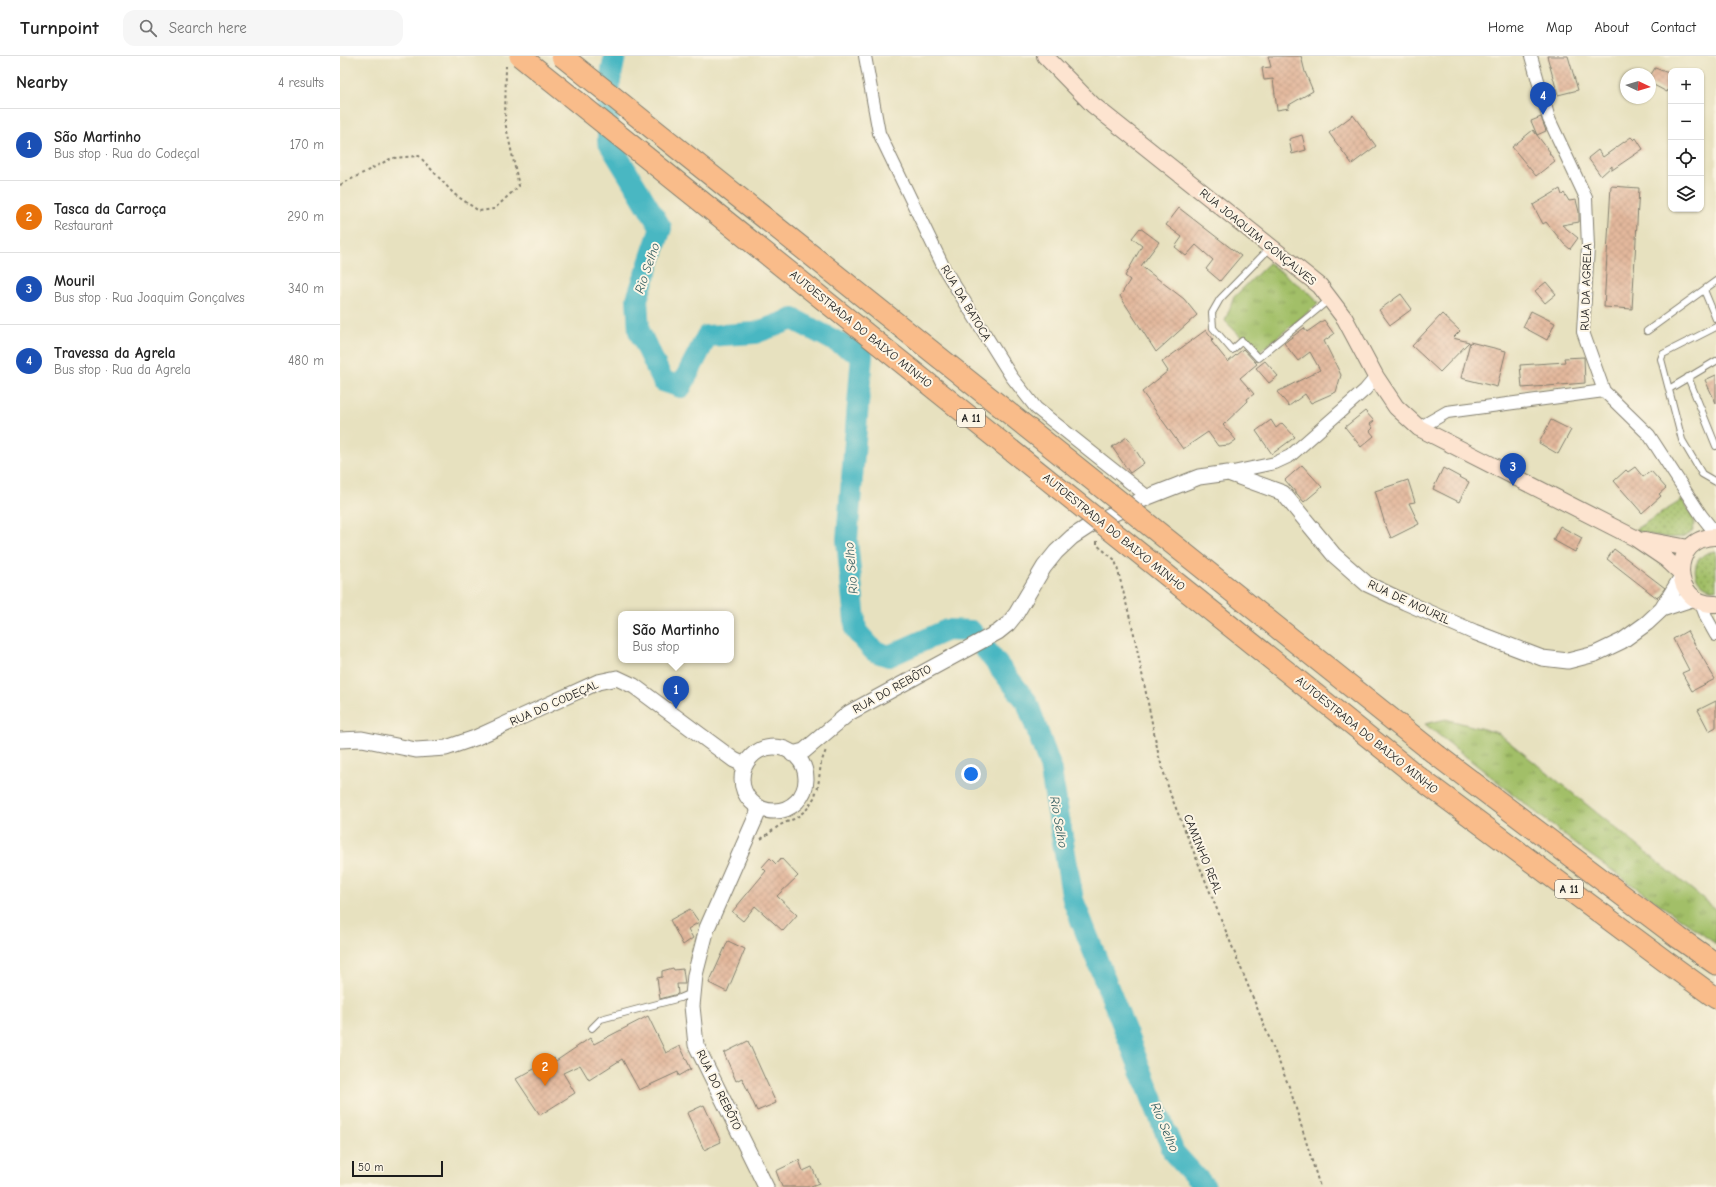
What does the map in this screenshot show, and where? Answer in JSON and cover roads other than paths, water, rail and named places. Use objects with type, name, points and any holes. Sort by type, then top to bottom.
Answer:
[{"type":"highway","name":"A 11","points":[[562,56],[1438,756],[1716,964]]},
{"type":"highway","name":"AUTOESTRADA DO BAIXO MINHO","points":[[513,63],[1422,780],[1664,961],[1716,998]]},
{"type":"main road","name":"RUA JOAQUIM GONÇALVES","points":[[1045,56],[1093,105],[1320,286],[1345,319],[1376,377],[1396,407],[1419,428],[1635,538]]},
{"type":"main road","points":[[1635,538],[1706,540]]},
{"type":"main road","points":[[1635,538],[1666,558],[1681,575],[1687,591],[1697,600],[1710,604],[1716,604]]},
{"type":"main road","points":[[1681,575],[1682,559],[1706,540]]},
{"type":"street","name":"RUA DA BATOCA","points":[[865,56],[880,133],[945,270],[1011,376],[1036,408],[1148,497]]},
{"type":"street","name":"RUA DA AGRELA","points":[[1531,56],[1549,119],[1586,198],[1588,247],[1583,332],[1604,391],[1649,435],[1701,514],[1706,540]]},
{"type":"street","points":[[1228,473],[1275,463],[1290,456],[1364,390],[1376,377]]},
{"type":"street","points":[[1419,428],[1447,412],[1604,391]]},
{"type":"street","name":"RUA DE MOURIL","points":[[998,632],[1008,624],[1016,614],[1044,566],[1072,537],[1092,524],[1148,497],[1199,477],[1228,473],[1283,493],[1334,555],[1367,584],[1461,626],[1542,658],[1568,661],[1595,654],[1622,641],[1652,619],[1662,609],[1681,575]]},
{"type":"street","name":"RUA DE MOURIL","points":[[1662,609],[1697,600]]},
{"type":"street","points":[[1697,600],[1716,636]]},
{"type":"street","name":"RUA DO REBÔTO","points":[[792,754],[804,751],[849,713],[998,632]]},
{"type":"street","name":"RUA DO CODEÇAL","points":[[340,740],[362,739],[416,750],[446,748],[475,738],[598,682],[617,678],[634,686],[734,760],[745,765]]},
{"type":"street","points":[[772,748],[783,749],[792,754],[799,760],[804,768],[805,787],[801,796],[795,803],[783,810],[769,811],[760,808],[749,798],[742,785],[742,774],[745,765],[752,756],[761,750],[772,748]]},
{"type":"street","name":"RUA DO REBÔTO","points":[[760,808],[707,928],[695,975],[692,1006],[696,1045],[766,1187]]},
{"type":"lane","points":[[1272,247],[1220,299],[1212,313],[1214,328],[1232,350],[1242,341],[1258,358],[1330,299]]},
{"type":"lane","points":[[1647,331],[1716,281]]},
{"type":"lane","points":[[1704,290],[1716,319]]},
{"type":"lane","points":[[1716,327],[1663,354],[1661,359],[1682,440],[1702,474],[1716,482]]},
{"type":"lane","points":[[1669,389],[1716,361]]},
{"type":"lane","points":[[1688,378],[1716,446]]},
{"type":"lane","points":[[592,1028],[601,1019],[680,998],[693,993]]},
{"type":"waterway","name":"Rio Selho","points":[[615,56],[608,90],[608,141],[661,228],[637,299],[639,331],[663,381],[681,387],[707,336],[755,333],[793,319],[862,355],[847,540],[856,631],[874,651],[889,656],[947,630],[971,631],[1027,702],[1050,766],[1073,900],[1174,1153],[1205,1187]]},
{"type":"place","name":"Travessa da Agrela","points":[[1543,115]]},
{"type":"place","name":"Mouril","points":[[1513,486]]},
{"type":"place","name":"São Martinho","points":[[676,709]]},
{"type":"place","name":"Tasca da Carroça","points":[[545,1086]]}]
